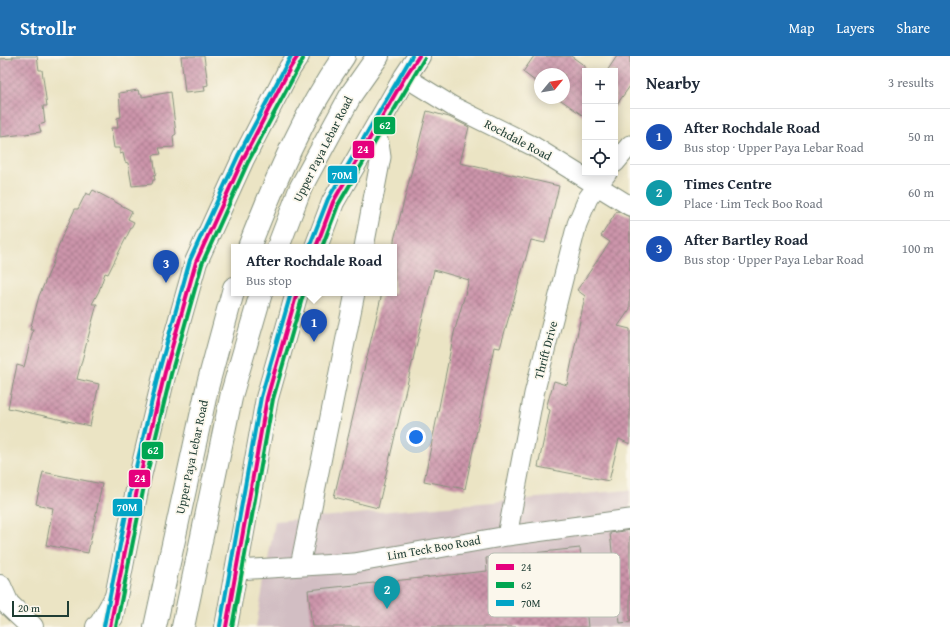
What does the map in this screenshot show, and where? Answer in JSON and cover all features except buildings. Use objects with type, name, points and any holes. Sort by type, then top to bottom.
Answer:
[{"type":"main road","points":[[110,627],[138,485],[164,379],[196,262],[244,159],[290,68],[298,56]]},
{"type":"main road","points":[[250,244],[278,174],[330,76],[344,56]]},
{"type":"main road","name":"Upper Paya Lebar Road","points":[[279,244],[301,187],[352,93],[378,56]]},
{"type":"main road","points":[[317,244],[333,202],[405,77],[419,56]]},
{"type":"main road","name":"Upper Paya Lebar Road","points":[[155,627],[208,384],[232,296]]},
{"type":"main road","points":[[183,627],[232,392],[259,296]]},
{"type":"main road","points":[[226,627],[267,398],[296,296]]},
{"type":"main road","points":[[0,586],[8,604],[32,627]]},
{"type":"main road","points":[[97,627],[100,625],[116,597]]},
{"type":"street","name":"Rochdale Road","points":[[405,77],[452,106],[602,179],[630,206]]},
{"type":"street","points":[[365,244],[381,157],[379,143],[373,134]]},
{"type":"street","points":[[618,159],[630,145]]},
{"type":"street","name":"Thrift Drive","points":[[506,536],[534,394],[577,224],[588,198],[602,179]]},
{"type":"street","points":[[300,566],[353,296]]},
{"type":"street","name":"Lim Teck Boo Road","points":[[237,570],[354,563],[506,536],[630,519]]},
{"type":"shaded area","points":[[630,490],[630,627],[256,627],[275,521]]},
{"type":"transit line","name":"70M","points":[[104,626],[132,484],[159,371],[190,260],[238,156],[291,56]]},
{"type":"transit line","name":"24","points":[[110,627],[138,485],[165,372],[196,262],[243,159],[290,68],[298,56]]},
{"type":"transit line","name":"70M","points":[[310,244],[328,199],[412,56]]},
{"type":"transit line","name":"24","points":[[317,244],[333,202],[405,77],[419,56]]},
{"type":"transit line","name":"62","points":[[116,627],[144,486],[171,374],[202,264],[248,162],[303,59]]},
{"type":"transit line","name":"62","points":[[323,244],[338,205],[424,59]]},
{"type":"transit line","name":"70M","points":[[220,626],[261,397],[290,296]]},
{"type":"transit line","name":"24","points":[[226,627],[267,398],[296,296]]},
{"type":"transit line","name":"62","points":[[232,627],[273,399],[303,296]]},
{"type":"place","name":"After Bartley Road","points":[[166,283]]},
{"type":"place","name":"After Rochdale Road","points":[[314,342]]},
{"type":"place","name":"Times Centre","points":[[387,609]]}]
